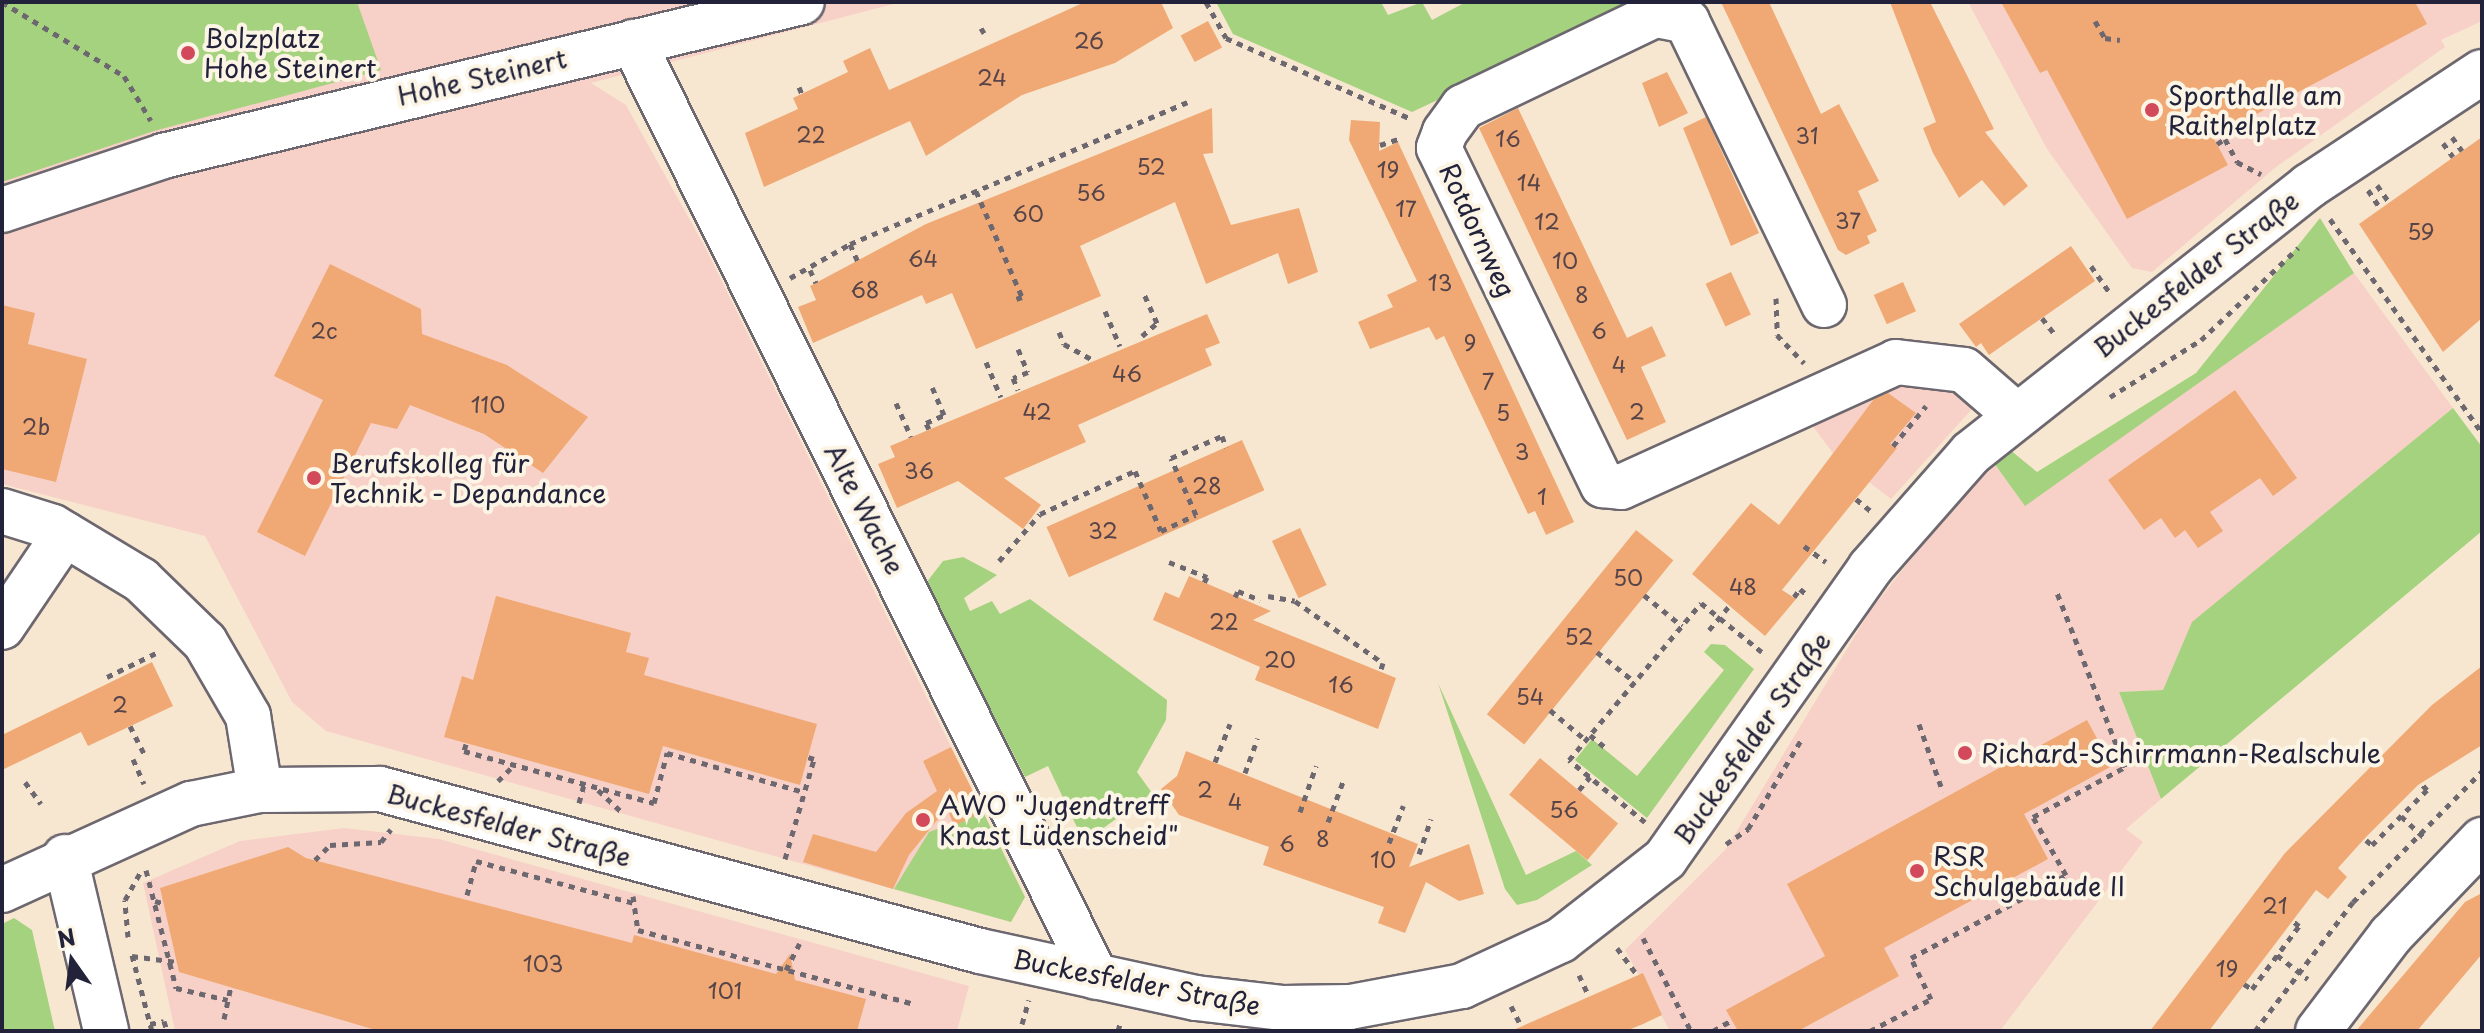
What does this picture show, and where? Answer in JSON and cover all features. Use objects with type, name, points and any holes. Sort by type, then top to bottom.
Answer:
[{"type":"street","name":"Hohe Steinert","points":[[2,210],[163,156],[802,2]]},
{"type":"street","name":"Rotdornweg","points":[[1824,305],[1687,21],[1655,15],[1463,107],[1445,132],[1439,148],[1603,485],[1621,487],[1850,378],[1896,362],[1952,366],[2015,414]]},
{"type":"street","name":"Alte Wache","points":[[633,42],[1096,977]]},
{"type":"street","name":"Buckesfelder Straße","points":[[2,890],[65,857],[169,810],[260,790],[380,789],[1096,977],[1283,1008],[1364,1006],[1462,986],[1561,940],[1689,834],[1870,568],[2015,414],[2199,278],[2309,186],[2482,72]]},
{"type":"street","points":[[2,511],[65,534],[141,580],[193,630],[248,716],[260,790]]},
{"type":"street","points":[[2,627],[65,534]]},
{"type":"street","points":[[2318,1031],[2391,935],[2482,840]]},
{"type":"street","points":[[65,857],[106,1031]]},
{"type":"path","points":[[2,2],[124,76],[146,107],[163,156]]},
{"type":"path","points":[[1206,2],[1226,38],[1403,116]]},
{"type":"path","points":[[2095,21],[2105,38],[2120,40]]},
{"type":"path","points":[[816,283],[815,260],[1187,102]]},
{"type":"path","points":[[2217,144],[2225,139],[2237,162],[2266,175]]},
{"type":"path","points":[[976,191],[1022,297],[1016,299]]},
{"type":"path","points":[[2326,214],[2482,433]]},
{"type":"path","points":[[850,244],[858,262]]},
{"type":"path","name":"Buckesfelder Straße","points":[[2091,266],[2105,287]]},
{"type":"path","name":"Buckesfelder Straße","points":[[2105,399],[2201,340],[2275,271]]},
{"type":"path","points":[[1142,336],[1157,323],[1144,294]]},
{"type":"path","points":[[1774,299],[1783,346],[1810,366],[1850,378]]},
{"type":"path","points":[[1105,311],[1120,346]]},
{"type":"path","name":"Buckesfelder Straße","points":[[2042,318],[2053,332]]},
{"type":"path","points":[[1059,332],[1064,344],[1091,359]]},
{"type":"path","points":[[1018,349],[1028,372],[1013,378],[1018,390]]},
{"type":"path","points":[[986,362],[1001,397]]},
{"type":"path","points":[[929,429],[926,423],[944,415],[932,387]]},
{"type":"path","points":[[1893,446],[1932,399]]},
{"type":"path","points":[[896,403],[911,437]]},
{"type":"path","points":[[999,561],[1040,514],[1135,471],[1161,531],[1196,515],[1171,458],[1222,436],[1226,447]]},
{"type":"path","points":[[1856,499],[1876,515]]},
{"type":"path","points":[[1804,546],[1827,563]]},
{"type":"path","points":[[1169,562],[1207,577],[1204,583]]},
{"type":"path","points":[[1870,1031],[1931,999],[1911,958],[2066,875],[2033,817],[2125,767],[2056,590]]},
{"type":"path","points":[[1235,597],[1238,591],[1260,600]]},
{"type":"path","points":[[1644,595],[1682,626]]},
{"type":"path","points":[[1268,596],[1295,601],[1383,663],[1380,672]]},
{"type":"path","name":"Buckesfelder Straße","points":[[1642,820],[1569,760],[1701,603],[1765,654]]},
{"type":"path","points":[[1709,630],[1729,606]]},
{"type":"path","points":[[107,677],[193,630]]},
{"type":"path","points":[[1597,652],[1635,682]]},
{"type":"path","points":[[1550,710],[1606,748]]},
{"type":"path","points":[[1215,762],[1230,724]]},
{"type":"path","points":[[1919,724],[1943,792]]},
{"type":"path","points":[[130,726],[144,754]]},
{"type":"path","points":[[1245,773],[1258,738]]},
{"type":"path","name":"Buckesfelder Straße","points":[[466,744],[464,751],[485,753],[654,803],[657,779],[667,753],[685,755],[804,792]]},
{"type":"path","points":[[785,859],[814,759],[808,757]]},
{"type":"path","name":"Buckesfelder Straße","points":[[499,779],[514,764]]},
{"type":"path","points":[[1300,812],[1316,766]]},
{"type":"path","points":[[2255,1031],[2298,971],[2419,833],[2482,771]]},
{"type":"path","points":[[1579,790],[1590,777]]},
{"type":"path","points":[[1328,822],[1344,779]]},
{"type":"path","points":[[25,782],[41,804]]},
{"type":"path","points":[[605,790],[607,782]]},
{"type":"path","points":[[2366,840],[2372,845],[2427,790],[2421,783]]},
{"type":"path","name":"Buckesfelder Straße","points":[[581,796],[584,784]]},
{"type":"path","name":"Buckesfelder Straße","points":[[596,787],[624,814]]},
{"type":"path","points":[[1389,843],[1403,806]]},
{"type":"path","points":[[2401,816],[2419,833]]},
{"type":"path","points":[[1419,854],[1431,819]]},
{"type":"path","name":"Buckesfelder Straße","points":[[315,860],[330,845],[381,842],[390,833]]},
{"type":"path","name":"Buckesfelder Straße","points":[[467,895],[476,861],[634,903],[638,930],[677,943],[915,1004]]},
{"type":"path","points":[[123,914],[129,886],[146,870],[176,988],[228,1000]]},
{"type":"path","points":[[154,900],[166,904]]},
{"type":"path","points":[[2244,984],[2252,989],[2299,926],[2293,921]]},
{"type":"path","points":[[1643,938],[1691,1031]]},
{"type":"path","points":[[786,970],[801,940]]},
{"type":"path","points":[[1617,948],[1637,975]]},
{"type":"path","points":[[2277,955],[2298,971]]},
{"type":"path","points":[[167,1031],[164,1021],[151,1028],[132,956],[177,962]]},
{"type":"path","points":[[749,967],[751,960]]},
{"type":"path","points":[[1580,978],[1589,996]]},
{"type":"path","points":[[224,1019],[231,985]]},
{"type":"path","name":"Buckesfelder Straße","points":[[1022,1024],[1027,1008]]},
{"type":"path","points":[[1513,1009],[1521,1026]]},
{"type":"path","points":[[1715,1031],[1732,1020]]},
{"type":"shaded area","points":[[2,2],[901,2],[591,83],[626,105],[706,249],[1025,897],[1011,922],[326,731],[292,702],[205,536],[2,484]]},
{"type":"shaded area","points":[[1968,2],[2482,2],[2482,21],[2441,40],[2445,47],[2276,167],[2152,272],[2132,268],[2047,149]]},
{"type":"shaded area","name":"Richard-Schirrmann-Realschule","points":[[2354,273],[2453,408],[2193,622],[2163,690],[2119,692],[2161,799],[2126,829],[2143,842],[2000,1031],[1670,1031],[1625,950],[1726,849],[1870,611],[1948,512],[1994,463],[2025,505]]},
{"type":"shaded area","points":[[1937,378],[1972,409],[1891,499],[1835,456],[1803,413],[1855,388]]},
{"type":"shaded area","points":[[344,828],[439,839],[969,986],[957,1031],[175,1031],[143,883],[240,841]]},
{"type":"green space","points":[[2,2],[357,2],[381,70],[154,131],[2,182]]},
{"type":"green space","points":[[1216,2],[1381,2],[1388,15],[1422,2],[1432,20],[1466,2],[1646,2],[1412,112],[1233,34]]},
{"type":"green space","points":[[2320,218],[2354,273],[2025,506],[1994,463],[2009,449],[2037,472],[2196,373]]},
{"type":"green space","points":[[2453,408],[2482,447],[2482,531],[2161,799],[2119,692],[2163,690],[2192,622]]},
{"type":"green space","points":[[963,557],[997,575],[964,598],[970,611],[992,601],[1000,614],[1030,599],[1167,700],[1166,720],[1137,772],[1152,793],[1084,842],[1048,766],[1025,777],[926,583],[943,561]]},
{"type":"green space","points":[[1711,644],[1725,645],[1754,669],[1647,818],[1575,760],[1592,739],[1637,776],[1724,670],[1704,652]]},
{"type":"green space","points":[[1438,683],[1526,875],[1576,851],[1592,865],[1537,900],[1517,905],[1505,889]]},
{"type":"green space","points":[[983,812],[1025,897],[1011,922],[894,889],[929,832]]},
{"type":"green space","points":[[14,918],[32,930],[55,1031],[2,1031],[2,924]]},
{"type":"building","points":[[1085,2],[1161,2],[1173,28],[1115,63],[1022,95],[926,156],[910,121],[764,187],[745,133],[798,109],[793,98],[848,72],[843,61],[870,48],[889,90]]},
{"type":"building","points":[[1721,2],[1769,2],[1821,114],[1839,104],[1879,181],[1858,191],[1877,231],[1867,236],[1870,243],[1846,255],[1838,250]]},
{"type":"building","points":[[1890,2],[1930,2],[1994,129],[1985,132],[2028,186],[2004,206],[1982,180],[1959,198],[1933,153],[1923,128],[1936,122]]},
{"type":"building","name":"Sporthalle am Raithelplatz","points":[[2001,2],[2415,2],[2427,24],[2213,137],[2228,165],[2127,219],[2047,70],[2040,73]]},
{"type":"building","points":[[1208,21],[1222,47],[1195,62],[1181,36]]},
{"type":"building","points":[[1667,72],[1688,113],[1659,127],[1642,83]]},
{"type":"building","points":[[1212,108],[1213,153],[1203,154],[1231,225],[1299,208],[1318,272],[1288,284],[1278,253],[1206,284],[1175,202],[1080,246],[1101,296],[976,349],[952,293],[926,304],[922,295],[813,343],[798,307],[816,300],[810,286],[926,224]]},
{"type":"building","points":[[1518,108],[1627,338],[1652,326],[1666,356],[1641,367],[1666,422],[1627,440],[1479,128]]},
{"type":"building","points":[[1706,117],[1759,233],[1731,246],[1683,128]]},
{"type":"building","points":[[1351,120],[1380,122],[1379,151],[1398,142],[1574,522],[1546,535],[1535,511],[1528,514],[1444,336],[1436,340],[1429,327],[1370,349],[1358,322],[1393,307],[1387,295],[1417,281],[1349,140]]},
{"type":"building","points":[[2482,137],[2482,318],[2443,352],[2359,224]]},
{"type":"building","points":[[2071,246],[2095,281],[1989,355],[1981,343],[1976,347],[1959,324]]},
{"type":"building","points":[[330,264],[421,309],[422,334],[507,365],[588,417],[543,473],[484,434],[410,405],[397,429],[371,423],[305,556],[257,532],[323,400],[274,376]]},
{"type":"building","points":[[1731,272],[1751,315],[1725,326],[1706,284]]},
{"type":"building","points":[[1903,282],[1916,311],[1887,324],[1874,295]]},
{"type":"building","points":[[2,305],[35,313],[28,344],[87,359],[56,482],[2,469]]},
{"type":"building","points":[[1207,314],[1220,343],[1205,349],[1212,365],[1078,425],[1086,442],[1004,478],[1041,505],[1023,529],[958,481],[897,508],[878,464],[895,457],[890,446]]},
{"type":"building","points":[[2235,390],[2297,478],[2273,496],[2260,478],[2210,512],[2223,531],[2198,548],[2185,530],[2175,538],[2161,518],[2144,530],[2108,480]]},
{"type":"building","points":[[1888,393],[1916,413],[1890,444],[1897,448],[1782,590],[1796,599],[1765,636],[1692,574],[1751,503],[1779,525],[1874,399]]},
{"type":"building","points":[[1242,440],[1264,490],[1069,577],[1047,527]]},
{"type":"building","points":[[1300,528],[1327,585],[1299,598],[1272,541]]},
{"type":"building","points":[[1636,530],[1673,560],[1524,744],[1487,714]]},
{"type":"building","points":[[1189,576],[1271,611],[1253,620],[1396,678],[1378,729],[1255,680],[1260,667],[1153,620],[1165,592],[1179,598]]},
{"type":"building","points":[[496,596],[631,633],[626,652],[649,658],[644,675],[817,724],[800,785],[663,746],[649,794],[444,737],[462,676],[473,680]]},
{"type":"building","points":[[152,662],[173,706],[88,746],[81,732],[2,770],[2,735]]},
{"type":"building","points":[[2482,666],[2482,745],[2418,785],[2366,837],[2338,868],[2347,877],[2328,899],[2316,890],[2209,1031],[2150,1031],[2285,853],[2432,705]]},
{"type":"building","name":"RSR Schulgebäude II","points":[[2087,720],[2112,766],[2024,814],[2048,859],[1884,948],[1899,976],[1798,1031],[1738,1031],[1726,1010],[1825,956],[1787,884]]},
{"type":"building","name":"AWO \"Jugendtreff Knast Lüdenscheid\"","points":[[951,747],[983,812],[954,826],[947,808],[909,855],[893,889],[803,862],[813,834],[876,852],[906,813],[937,791],[923,761]]},
{"type":"building","points":[[1186,751],[1418,844],[1409,867],[1469,844],[1484,894],[1459,901],[1426,882],[1405,933],[1378,923],[1384,907],[1263,865],[1269,847],[1179,815],[1161,789],[1177,776]]},
{"type":"building","points":[[1540,758],[1618,824],[1587,860],[1509,795]]},
{"type":"building","points":[[288,847],[306,858],[632,943],[634,935],[776,974],[790,954],[795,980],[866,999],[857,1031],[379,1031],[179,972],[160,888]]},
{"type":"building","points":[[2482,893],[2482,954],[2417,1031],[2356,1031],[2465,902]]},
{"type":"building","points":[[1643,973],[1662,1015],[1643,1024],[1626,1031],[1511,1031]]},
{"type":"place","name":"Bolzplatz Hohe Steinert","points":[[188,53]]},
{"type":"place","name":"Sporthalle am Raithelplatz","points":[[2152,110]]},
{"type":"place","name":"Berufskolleg für Technik - Depandance","points":[[314,478]]},
{"type":"place","name":"Richard-Schirrmann-Realschule","points":[[1965,753]]},
{"type":"place","name":"AWO \"Jugendtreff Knast Lüdenscheid\"","points":[[923,820]]},
{"type":"place","name":"RSR Schulgebäude II","points":[[1917,871]]}]
